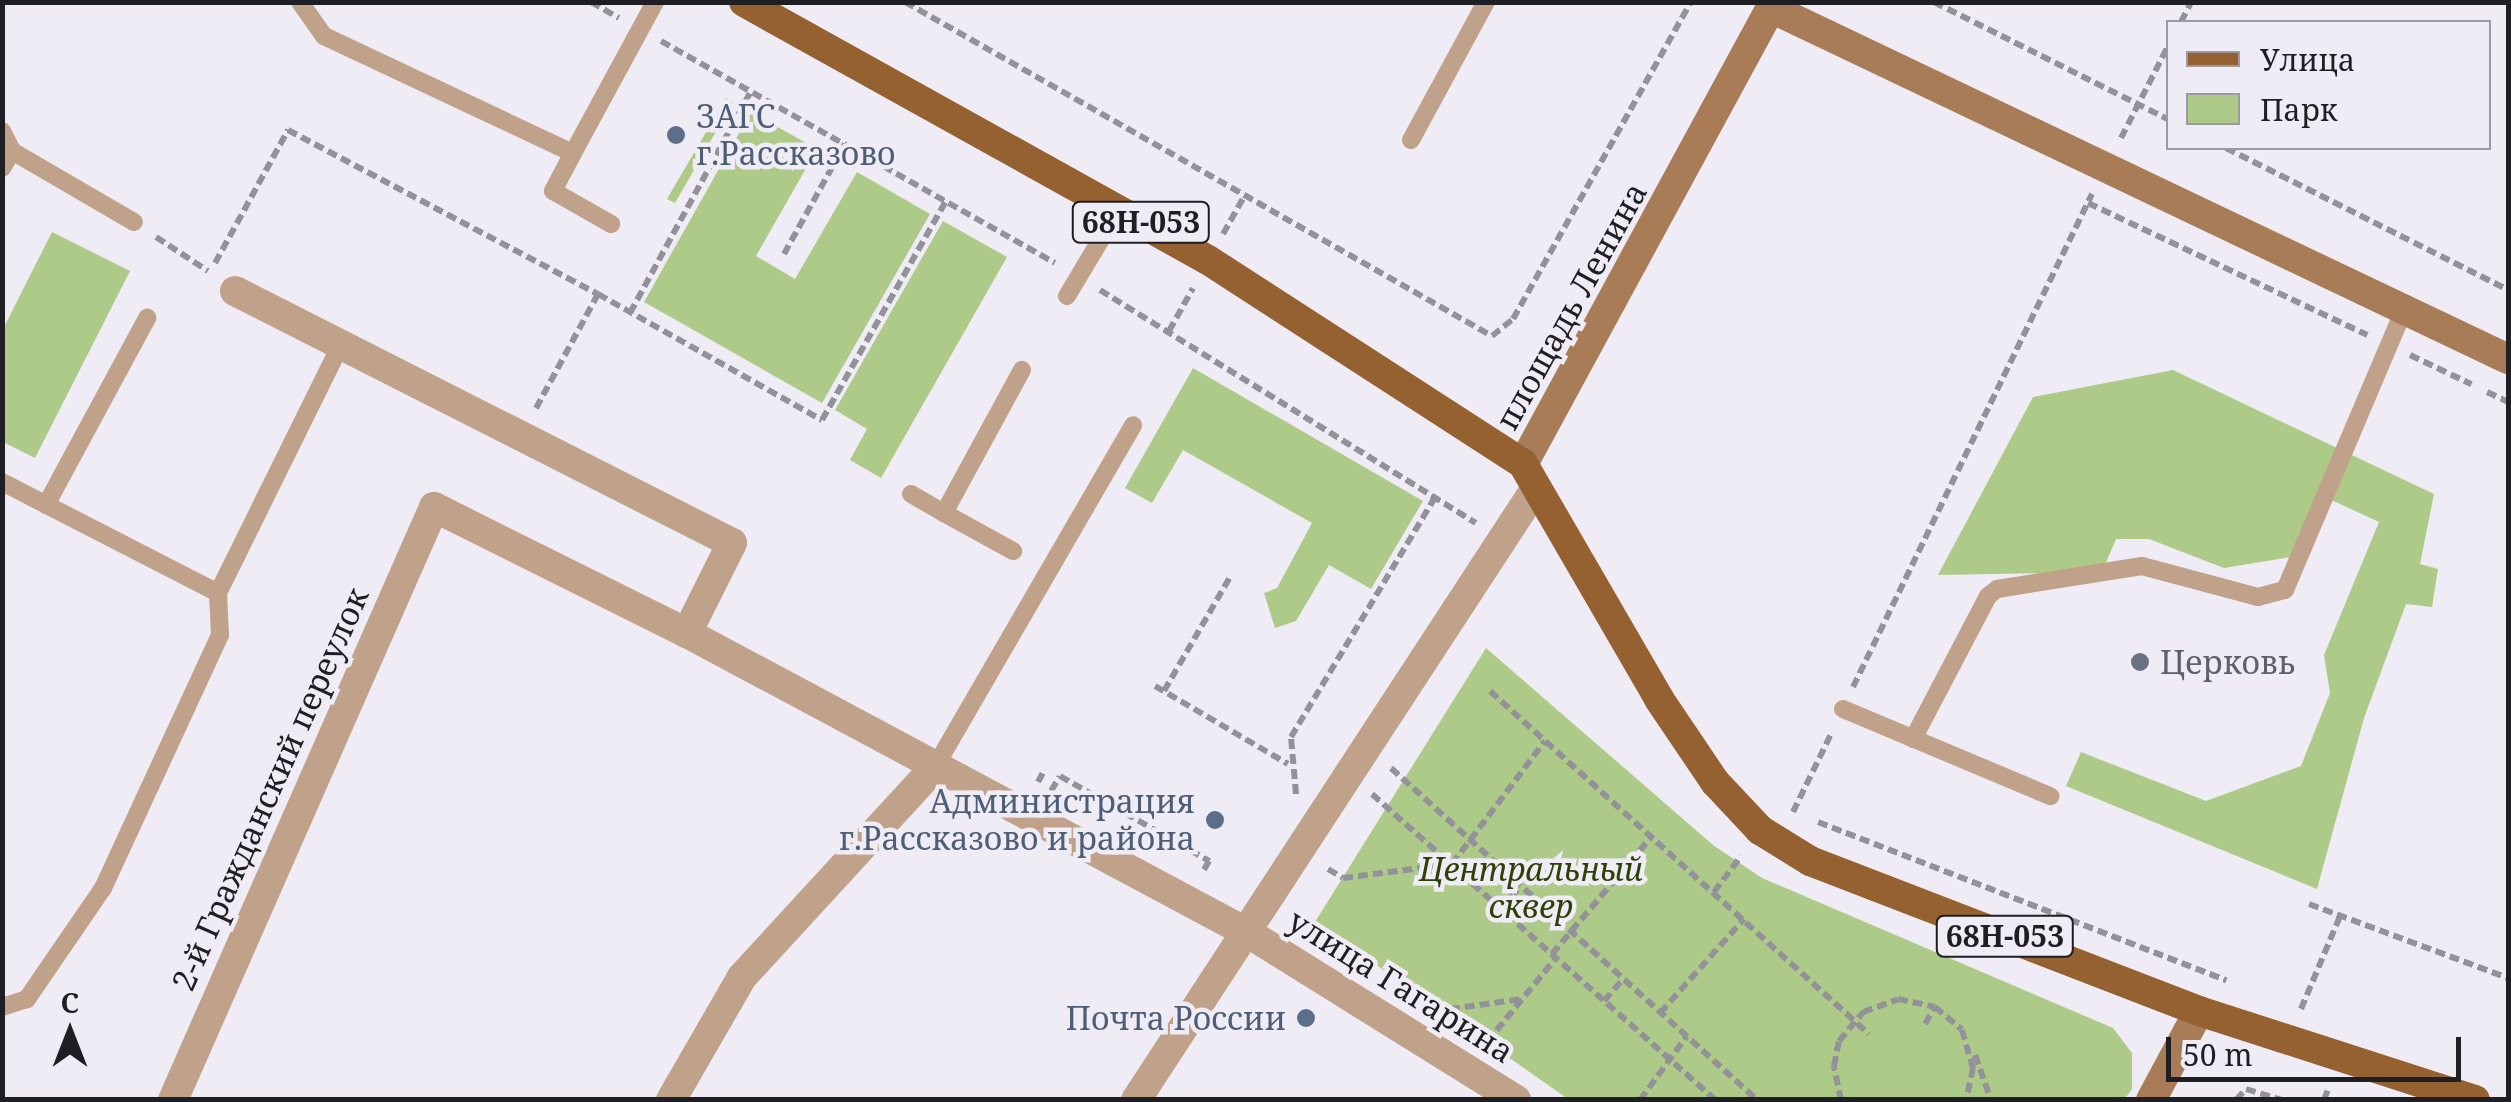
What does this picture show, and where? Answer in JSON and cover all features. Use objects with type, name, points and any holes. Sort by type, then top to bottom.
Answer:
[{"type":"main road","name":"68Н-053","points":[[744,2],[1119,209],[1459,422]]},
{"type":"main road","name":"68Н-053","points":[[1333,341],[1459,422],[1530,476],[1658,699],[1715,782],[1760,830],[1810,860],[2199,1010],[2475,1100]]},
{"type":"street","points":[[1768,4],[2104,169],[2508,359]]},
{"type":"street","name":"площадь Ленина","points":[[1530,476],[1768,4]]},
{"type":"street","points":[[235,291],[519,440],[732,543],[687,633]]},
{"type":"street","points":[[1136,1100],[1248,933],[1530,476]]},
{"type":"street","name":"улица Гагарина","points":[[434,507],[687,633],[1248,933],[1516,1100]]},
{"type":"street","name":"2-й Гражданский переулок","points":[[173,1100],[434,507]]},
{"type":"street","points":[[671,1100],[742,977],[935,767]]},
{"type":"street","points":[[2151,1100],[2199,1010]]},
{"type":"lane","points":[[300,2],[324,36],[573,154]]},
{"type":"lane","points":[[611,224],[553,191],[655,2]]},
{"type":"lane","points":[[1411,140],[1486,2]]},
{"type":"lane","points":[[2,131],[7,159],[134,222]]},
{"type":"lane","points":[[1067,296],[1119,209]]},
{"type":"lane","points":[[1913,739],[1988,596],[1997,589],[2142,566],[2258,597],[2285,590],[2404,310]]},
{"type":"lane","points":[[46,505],[146,318]]},
{"type":"lane","points":[[2,1007],[28,999],[103,888],[220,635],[218,593],[340,346]]},
{"type":"lane","points":[[944,513],[1022,370]]},
{"type":"lane","points":[[935,767],[1133,426]]},
{"type":"lane","points":[[2,482],[218,593]]},
{"type":"lane","points":[[911,494],[1012,551]]},
{"type":"lane","points":[[1842,708],[2050,796]]},
{"type":"path","points":[[592,2],[614,14]]},
{"type":"path","points":[[905,2],[1492,336],[1514,319],[1691,2]]},
{"type":"path","points":[[1934,2],[2166,118]]},
{"type":"path","points":[[658,39],[1079,277],[1448,504]]},
{"type":"path","points":[[1793,813],[2104,169],[2166,50]]},
{"type":"path","points":[[630,313],[751,91]]},
{"type":"path","points":[[210,272],[288,130],[598,294],[822,420],[946,201]]},
{"type":"path","points":[[784,254],[845,144]]},
{"type":"path","points":[[2230,150],[2508,290]]},
{"type":"path","points":[[2088,203],[2508,402]]},
{"type":"path","points":[[134,222],[235,291]]},
{"type":"path","points":[[519,440],[598,294]]},
{"type":"path","points":[[1294,802],[1289,765],[1295,730],[1436,496]]},
{"type":"path","points":[[1164,692],[1230,578]]},
{"type":"path","points":[[1155,686],[1289,765]]},
{"type":"path","points":[[1490,692],[1869,1034]]},
{"type":"path","points":[[1343,878],[1452,864],[1545,740]]},
{"type":"path","points":[[1023,781],[1048,796],[1060,776],[1210,861],[1198,880]]},
{"type":"path","points":[[1404,780],[1757,1100]]},
{"type":"path","points":[[1780,803],[1793,813],[2247,988]]},
{"type":"path","points":[[1386,808],[1715,1100]]},
{"type":"path","points":[[1714,892],[1760,830]]},
{"type":"path","points":[[1487,1043],[1570,932],[1652,836]]},
{"type":"path","points":[[1500,908],[1520,887]]},
{"type":"path","points":[[2309,904],[2508,978]]},
{"type":"path","points":[[2301,1008],[2340,916]]},
{"type":"path","points":[[1660,1012],[1744,920]]},
{"type":"path","points":[[1604,1001],[1623,979]]},
{"type":"path","points":[[1440,1010],[1522,999]]},
{"type":"path","points":[[1841,1100],[1836,1054],[1854,1020],[1886,1002],[1935,1007],[1967,1041],[1991,1100]]},
{"type":"path","points":[[2283,1002],[2318,1016]]},
{"type":"path","points":[[1925,1024],[1935,1007]]},
{"type":"path","points":[[1640,1100],[1687,1036]]},
{"type":"path","points":[[1966,1100],[1973,1068],[1967,1041]]},
{"type":"path","points":[[2236,1100],[2246,1089],[2281,1100]]},
{"type":"path","points":[[1737,1100],[1746,1090]]},
{"type":"green space","points":[[726,98],[733,102],[675,203],[667,199]]},
{"type":"green space","points":[[751,112],[817,149],[756,256],[795,279],[857,172],[930,214],[822,403],[644,302]]},
{"type":"green space","points":[[943,221],[1007,257],[881,478],[850,460],[867,429],[835,410]]},
{"type":"green space","points":[[52,232],[130,271],[35,458],[3,442],[3,329]]},
{"type":"green space","points":[[1193,368],[1423,501],[1371,589],[1329,565],[1296,621],[1275,628],[1264,593],[1277,588],[1312,523],[1183,450],[1152,503],[1125,488]]},
{"type":"green space","points":[[2173,370],[2434,494],[2420,564],[2438,569],[2432,607],[2406,604],[2364,718],[2317,889],[2066,786],[2081,752],[2206,801],[2301,766],[2330,693],[2324,655],[2379,522],[2325,497],[2297,556],[2224,568],[2149,539],[2116,539],[2102,572],[1938,575],[2033,397]]},
{"type":"green space","name":"Центральный сквер","points":[[1486,648],[1713,845],[1762,878],[2113,1028],[2132,1053],[2132,1089],[2124,1100],[1568,1099],[1315,922]]},
{"type":"place","name":"ЗАГС г.Рассказово","points":[[676,135]]},
{"type":"place","name":"Церковь","points":[[2140,662]]},
{"type":"place","name":"Администрация г.Рассказово и района","points":[[1215,820]]},
{"type":"place","name":"Почта России","points":[[1306,1018]]}]
